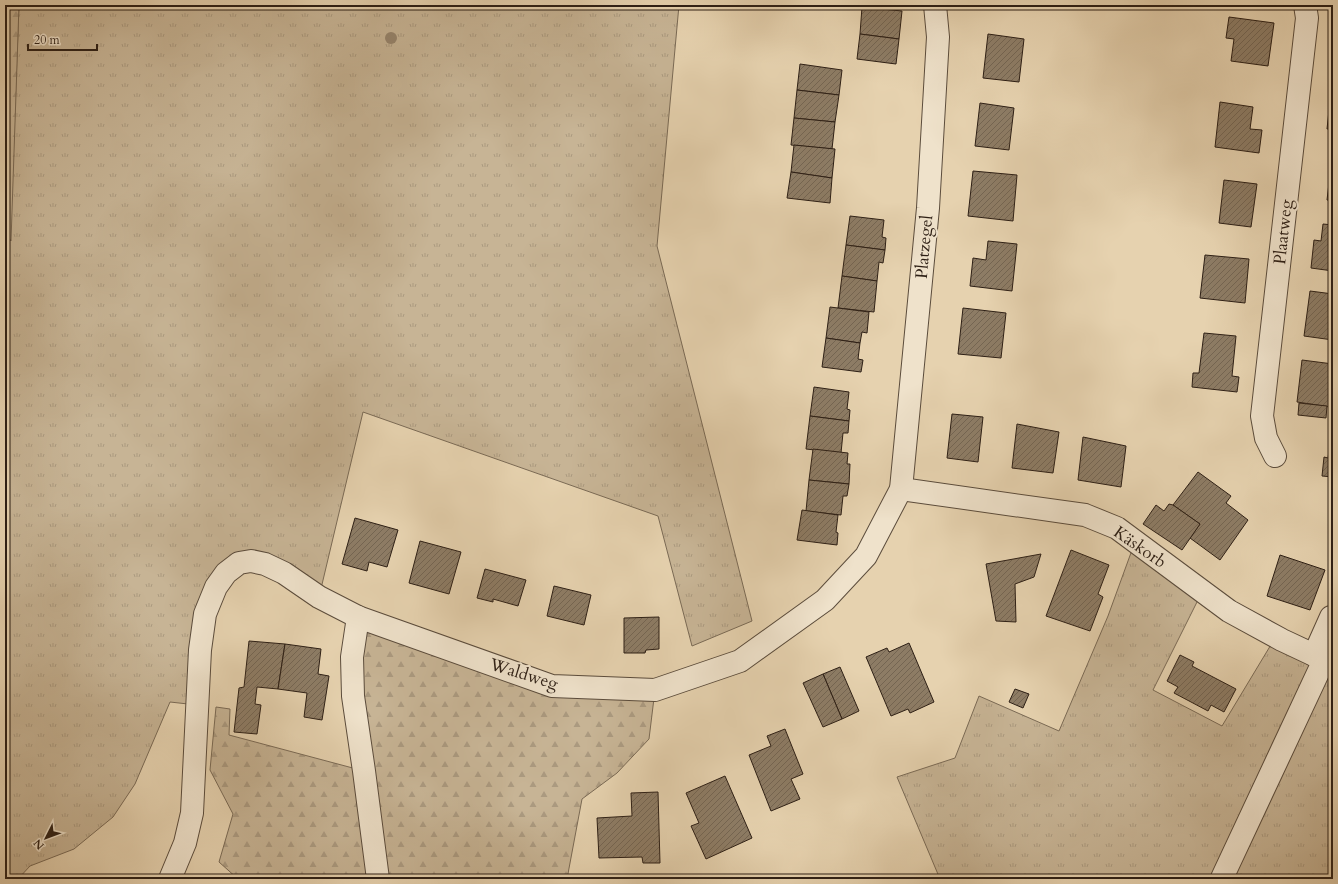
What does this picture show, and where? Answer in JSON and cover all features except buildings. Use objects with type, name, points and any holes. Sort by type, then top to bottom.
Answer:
[{"type":"street","name":"Platzegel","points":[[901,489],[928,208],[938,37],[934,5]]},
{"type":"street","name":"Plaatweg","points":[[1275,456],[1266,438],[1262,416],[1307,18],[1305,5]]},
{"type":"street","name":"Waldweg","points":[[170,879],[185,843],[192,813],[200,650],[205,614],[216,587],[226,574],[239,563],[250,561],[265,564],[284,573],[319,597],[358,617],[552,686],[655,690],[740,661],[825,600],[866,556],[901,489]]},
{"type":"street","name":"Käskorb","points":[[901,489],[1085,515],[1117,528],[1229,611],[1282,640],[1324,660]]},
{"type":"street","points":[[358,617],[352,657],[353,696],[378,879]]},
{"type":"street","points":[[1222,878],[1324,660],[1332,617]]},
{"type":"green space","points":[[5,5],[19,5],[11,241],[5,232]]},
{"type":"green space","points":[[19,5],[679,5],[657,246],[752,621],[692,646],[658,516],[363,412],[319,597],[251,561],[216,587],[197,705],[170,702],[135,784],[113,817],[74,849],[30,866],[18,879],[5,879],[5,232],[10,240]]},
{"type":"green space","points":[[1132,550],[1198,600],[1153,690],[1222,726],[1272,643],[1333,670],[1333,879],[940,879],[897,777],[955,758],[979,696],[1059,731],[1108,616]]},
{"type":"green space","points":[[358,617],[552,686],[655,690],[649,739],[617,773],[582,799],[567,879],[238,879],[219,862],[233,814],[210,770],[216,707],[230,709],[229,735],[364,771]]}]
